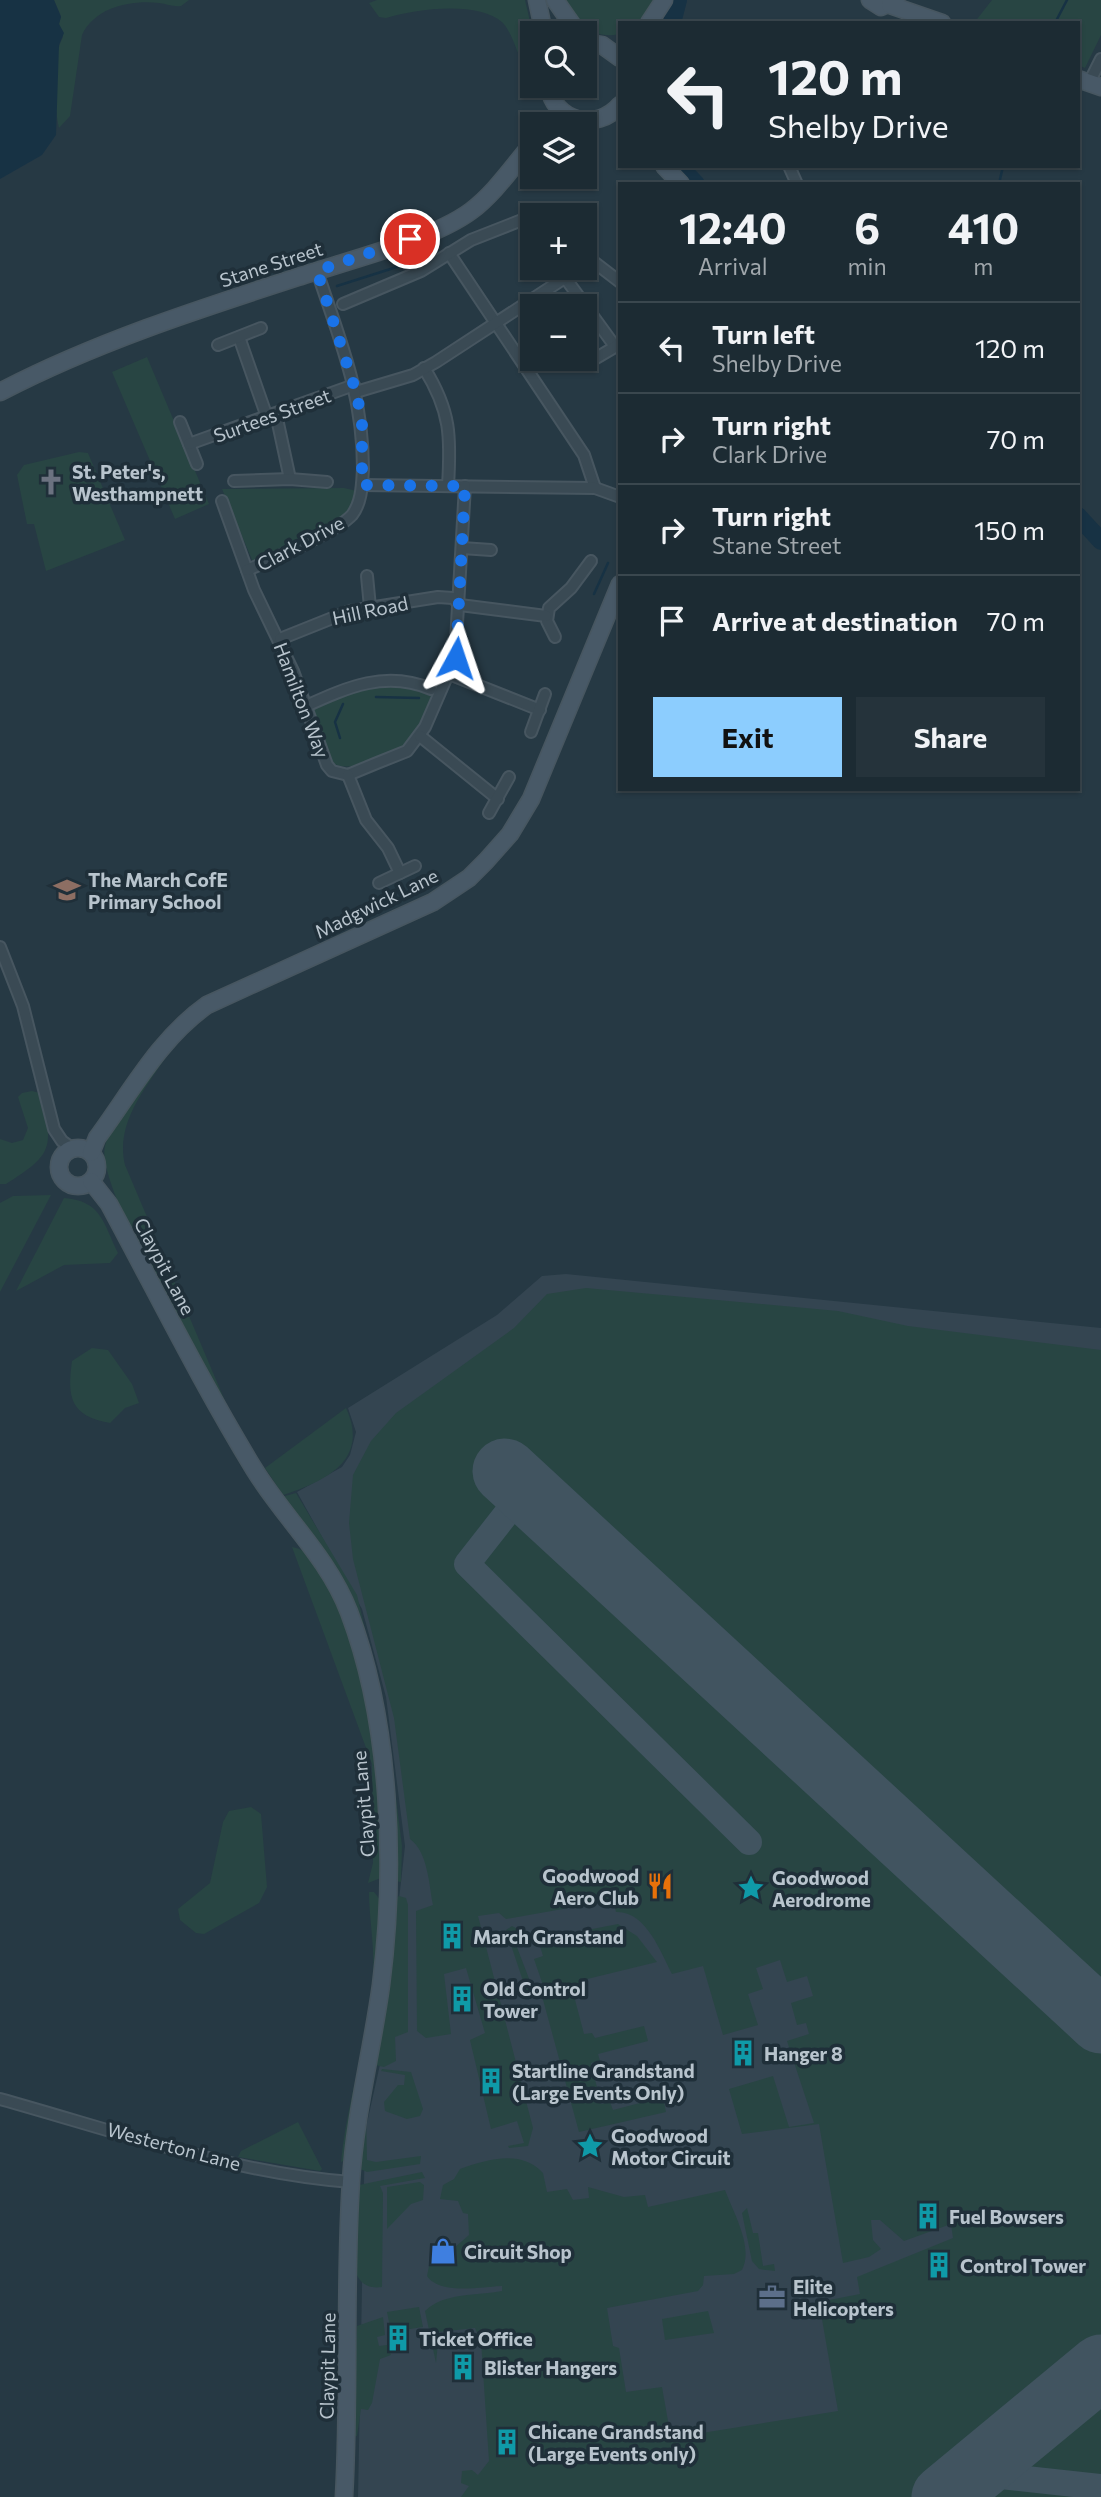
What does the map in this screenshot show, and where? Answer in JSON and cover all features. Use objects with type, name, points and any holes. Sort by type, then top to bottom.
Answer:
[{"type":"street","points":[[537,0],[541,21]]},
{"type":"street","points":[[555,0],[570,21]]},
{"type":"street","points":[[650,21],[664,0]]},
{"type":"street","points":[[870,0],[881,7],[893,3],[937,20]]},
{"type":"street","points":[[911,0],[937,20]]},
{"type":"street","points":[[597,44],[616,50]]},
{"type":"street","points":[[1089,83],[1101,59]]},
{"type":"street","points":[[552,98],[561,111],[571,118],[593,121],[618,112]]},
{"type":"street","name":"Stane Street","points":[[0,392],[109,343],[452,223],[485,199],[520,158]]},
{"type":"street","points":[[666,168],[679,182]]},
{"type":"street","points":[[343,304],[421,271],[471,240],[520,221]]},
{"type":"street","points":[[449,253],[584,455],[595,488]]},
{"type":"street","points":[[597,264],[618,280]]},
{"type":"street","name":"Clark Drive","points":[[247,570],[346,520],[354,512],[362,485],[362,420],[355,388],[317,271]]},
{"type":"street","name":"Surtees Street","points":[[189,444],[355,388],[424,369],[564,280]]},
{"type":"street","points":[[567,280],[617,344],[597,357]]},
{"type":"street","points":[[218,345],[261,328]]},
{"type":"street","points":[[239,337],[272,415],[290,479]]},
{"type":"street","points":[[424,369],[440,395],[447,414],[448,486]]},
{"type":"street","points":[[180,422],[197,464]]},
{"type":"street","points":[[234,481],[290,479],[327,482]]},
{"type":"street","points":[[362,485],[595,488],[618,496]]},
{"type":"street","name":"Hamilton Way","points":[[222,501],[265,615],[280,639],[327,765],[332,771],[348,775],[407,751],[420,736],[456,658],[465,486]]},
{"type":"street","points":[[462,548],[491,550]]},
{"type":"street","points":[[555,637],[546,615],[554,601],[571,588],[591,561]]},
{"type":"street","points":[[367,576],[370,607]]},
{"type":"street","name":"Madgwick Lane","points":[[92,1153],[97,1138],[156,1055],[187,1019],[207,1005],[433,902],[469,878],[486,861],[510,834],[531,799],[618,589]]},
{"type":"street","name":"Hill Road","points":[[280,639],[333,616],[370,607],[438,597],[453,598],[460,605],[546,615]]},
{"type":"street","points":[[449,674],[540,710]]},
{"type":"street","points":[[306,706],[373,681],[414,682],[431,689]]},
{"type":"street","points":[[531,732],[545,694]]},
{"type":"street","points":[[420,736],[498,799]]},
{"type":"street","points":[[348,775],[366,820],[388,848],[400,873]]},
{"type":"street","points":[[489,813],[509,777]]},
{"type":"street","points":[[379,883],[415,866]]},
{"type":"street","points":[[0,947],[23,1006],[54,1129],[62,1141],[73,1149],[92,1153],[98,1168],[91,1181],[72,1185],[61,1175],[60,1160],[73,1149]]},
{"type":"street","name":"Claypit Lane","points":[[91,1181],[109,1205],[256,1473],[314,1549],[337,1586],[361,1650],[383,1774],[388,1888],[381,1983],[357,2116],[351,2182],[344,2497]]},
{"type":"street","name":"Westerton Lane","points":[[0,2099],[259,2169],[310,2179],[351,2182]]},
{"type":"shaded area","points":[[0,0],[54,0],[61,17],[59,24],[64,33],[59,45],[56,135],[42,155],[0,179]]},
{"type":"shaded area","name":"Goodwood Aerodrome","points":[[566,1274],[1101,1328],[1101,2497],[358,2497],[365,2132],[381,2060],[405,1846],[386,1697],[362,1609],[297,1492],[342,1467],[350,1455],[356,1432],[348,1408],[497,1315],[542,1276]]},
{"type":"green space","points":[[54,0],[189,0],[181,6],[148,2],[126,4],[105,12],[88,25],[82,35],[70,116],[59,128],[55,81],[59,45],[63,37],[59,24],[61,16]]},
{"type":"green space","points":[[377,0],[525,0],[530,21],[520,21],[518,53],[503,23],[479,11],[446,8],[386,18],[379,17],[369,3]]},
{"type":"green space","points":[[563,0],[657,0],[639,21],[618,21],[618,34],[597,33],[597,21],[577,21]]},
{"type":"green space","points":[[992,0],[1101,0],[1101,35],[1085,68],[1080,66],[1080,21],[976,21]]},
{"type":"green space","points":[[147,357],[209,504],[175,519],[112,372]]},
{"type":"green space","points":[[79,452],[88,453],[125,540],[46,571],[34,524],[27,524],[17,475],[24,465]]},
{"type":"green space","points":[[344,488],[357,491],[352,508],[341,519],[253,562],[222,489]]},
{"type":"green space","points":[[364,688],[410,688],[433,696],[415,736],[375,760],[350,766],[340,766],[332,762],[313,709]]},
{"type":"green space","points":[[174,1045],[145,1087],[130,1117],[123,1148],[125,1165],[228,1408],[216,1394],[148,1268],[115,1195],[106,1166],[105,1146],[116,1120],[144,1079]]},
{"type":"green space","points":[[22,1093],[40,1093],[47,1126],[46,1148],[34,1165],[6,1184],[0,1184],[0,1139],[12,1143],[23,1140],[28,1128],[18,1097]]},
{"type":"green space","points":[[51,1195],[0,1292],[0,1203],[13,1196]]},
{"type":"green space","points":[[64,1198],[86,1204],[100,1215],[118,1253],[110,1263],[64,1265],[16,1291]]},
{"type":"green space","name":"Goodwood Aerodrome","points":[[586,1288],[838,1311],[908,1326],[1101,1350],[1101,2497],[461,2497],[469,2486],[461,2483],[462,2471],[472,2470],[478,2475],[489,2461],[481,2341],[475,2328],[439,2332],[436,2363],[425,2311],[451,2298],[502,2291],[502,2286],[451,2288],[433,2282],[427,2276],[429,2266],[438,2262],[469,2235],[468,2214],[463,2213],[458,2201],[440,2199],[443,2185],[454,2179],[460,2169],[504,2158],[525,2161],[543,2173],[547,2192],[567,2189],[573,2200],[589,2198],[588,2187],[624,2197],[645,2195],[648,2207],[725,2190],[744,2240],[746,2251],[742,2270],[734,2274],[704,2276],[703,2285],[698,2291],[607,2308],[613,2346],[619,2348],[626,2392],[662,2387],[671,2438],[838,2411],[819,2302],[860,2294],[857,2277],[953,2238],[951,2224],[904,2241],[880,2220],[871,2220],[873,2240],[881,2249],[869,2257],[843,2263],[819,2124],[742,2134],[729,2089],[773,2076],[789,2127],[814,2123],[787,2041],[809,2034],[806,2023],[797,2025],[791,2003],[813,1996],[807,1976],[787,1982],[780,1960],[756,1968],[763,1989],[748,1994],[758,2025],[723,2035],[703,1966],[672,1974],[644,1925],[627,1913],[616,1912],[613,1900],[506,1919],[499,1913],[478,1916],[533,2128],[528,2146],[508,2146],[524,2143],[517,2121],[491,2129],[470,2040],[485,2033],[466,1968],[444,1974],[451,2034],[426,2038],[417,2031],[416,1911],[433,1905],[424,1860],[410,1839],[394,1718],[353,1559],[349,1523],[353,1475],[371,1441],[396,1413],[514,1328],[547,1294]]},
{"type":"green space","points":[[92,1348],[108,1350],[132,1384],[139,1403],[125,1408],[110,1423],[97,1420],[79,1410],[71,1395],[72,1361]]},
{"type":"green space","points":[[346,1408],[352,1426],[352,1442],[348,1455],[340,1466],[328,1475],[283,1495],[265,1468]]},
{"type":"green space","points":[[296,1493],[357,1595],[386,1719],[402,1846],[401,1882],[395,1881],[367,1655],[281,1497]]},
{"type":"green space","points":[[292,1547],[308,1554],[324,1578],[341,1611],[365,1684],[378,1763],[382,1841],[381,1878],[368,1883],[373,1863],[372,1764]]},
{"type":"green space","points":[[251,1807],[261,1814],[267,1887],[259,1903],[204,1934],[196,1933],[180,1920],[178,1909],[210,1883],[223,1822],[229,1811]]},
{"type":"green space","points":[[369,1892],[374,1892],[381,1901],[378,1971],[346,2160],[341,2162],[371,1999],[373,1965]]},
{"type":"green space","points":[[399,1896],[406,1898],[408,1905],[408,2032],[395,2037],[396,2061],[384,2067],[375,2065],[394,1900]]},
{"type":"green space","points":[[618,1924],[637,1936],[657,1962],[579,1981],[581,1990],[573,1992],[584,2034],[592,2033],[595,2038],[644,2026],[648,2041],[598,2054],[600,2061],[591,2063],[601,2104],[610,2102],[613,2110],[663,2097],[666,2112],[579,2132],[542,1996],[546,1994],[534,1959],[543,1956],[538,1939],[552,1936],[554,1944],[578,1939],[577,1932]]},
{"type":"green space","points":[[512,1926],[531,1936],[515,1942],[536,1997],[529,1999],[506,1930]]},
{"type":"green space","points":[[381,2071],[411,2072],[423,2109],[420,2116],[407,2119],[385,2111],[384,2102],[398,2085],[404,2085],[405,2075]]},
{"type":"green space","points":[[366,2115],[367,2160],[376,2162],[421,2156],[420,2164],[367,2172],[358,2168]]},
{"type":"green space","points":[[298,2122],[322,2169],[320,2171],[238,2157],[241,2151]]},
{"type":"green space","points":[[422,2172],[425,2178],[380,2186],[383,2193],[382,2287],[365,2284],[355,2270],[356,2195],[359,2185]]},
{"type":"green space","points":[[420,2182],[424,2185],[423,2200],[411,2204],[387,2229],[387,2187]]},
{"type":"green space","points":[[747,2208],[753,2233],[758,2233],[763,2266],[774,2264],[775,2271],[759,2269],[752,2261],[742,2213]]},
{"type":"green space","points":[[419,2307],[423,2327],[391,2332],[387,2312]]},
{"type":"green space","points":[[708,2311],[714,2333],[665,2340],[662,2319]]},
{"type":"green space","points":[[383,2317],[385,2335],[377,2337],[379,2346],[387,2345],[391,2355],[380,2359],[372,2403],[368,2410],[361,2409],[357,2436],[351,2436],[357,2326]]},
{"type":"waterway","points":[[673,21],[678,0]]},
{"type":"waterway","points":[[1056,21],[1067,0]]},
{"type":"waterway","points":[[681,168],[694,182]]},
{"type":"waterway","points":[[999,182],[1003,168]]},
{"type":"waterway","points":[[337,286],[403,265]]},
{"type":"waterway","points":[[1080,518],[1101,541]]},
{"type":"waterway","points":[[594,594],[608,563]]},
{"type":"waterway","points":[[376,697],[419,698]]},
{"type":"waterway","points":[[340,738],[335,722],[343,704]]},
{"type":"taxiway","points":[[525,1490],[467,1564],[749,1842]]},
{"type":"taxiway","points":[[973,2473],[1101,2487]]},
{"type":"runway","points":[[505,1471],[1101,2021]]},
{"type":"runway","points":[[944,2497],[1101,2367]]},
{"type":"place","name":"St. Peter's, Westhampnett","points":[[51,482]]},
{"type":"place","name":"The March CofE Primary School","points":[[67,890]]},
{"type":"place","name":"Goodwood Aero Club","points":[[660,1886]]},
{"type":"place","name":"Goodwood Aerodrome","points":[[751,1888]]},
{"type":"place","name":"March Granstand","points":[[452,1936]]},
{"type":"place","name":"Old Control Tower","points":[[462,1999]]},
{"type":"place","name":"Hanger 8","points":[[743,2053]]},
{"type":"place","name":"Startline Grandstand (Large Events Only)","points":[[491,2081]]},
{"type":"place","name":"Goodwood Motor Circuit","points":[[590,2146]]},
{"type":"place","name":"Fuel Bowsers","points":[[928,2216]]},
{"type":"place","name":"Circuit Shop","points":[[443,2251]]},
{"type":"place","name":"Control Tower","points":[[939,2265]]},
{"type":"place","name":"Elite Helicopters","points":[[772,2297]]},
{"type":"place","name":"Ticket Office","points":[[398,2338]]},
{"type":"place","name":"Blister Hangers","points":[[463,2367]]},
{"type":"place","name":"Chicane Grandstand (Large Events only)","points":[[507,2442]]},
{"type":"route","points":[[410,239],[317,271],[343,348],[362,420],[362,485],[465,486],[456,658]]}]
